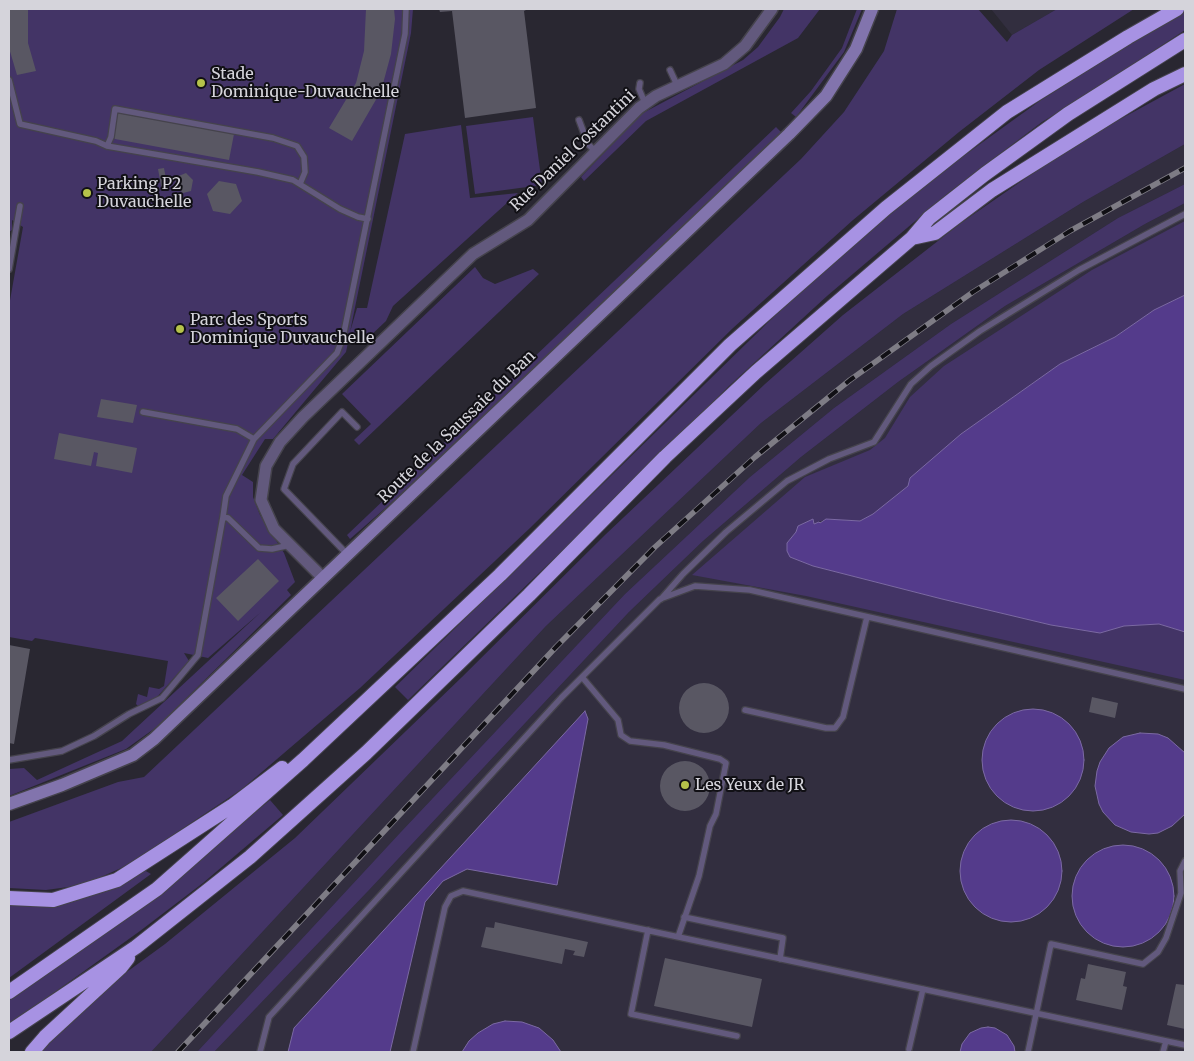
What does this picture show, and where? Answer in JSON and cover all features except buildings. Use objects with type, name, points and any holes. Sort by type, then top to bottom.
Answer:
[{"type":"highway","points":[[9,992],[157,890],[303,760],[500,576],[730,344],[886,208],[1007,112],[1128,36],[1177,9]]},
{"type":"highway","points":[[9,1032],[136,947],[250,857],[366,753],[529,595],[665,457],[756,372],[912,238],[929,218],[985,174],[1068,114],[1185,40]]},
{"type":"highway","points":[[912,238],[935,233],[992,190],[1154,89],[1185,74]]},
{"type":"highway","points":[[9,898],[53,900],[117,880],[232,806],[285,765],[303,760]]},
{"type":"highway","points":[[32,1052],[45,1036],[121,967],[136,947]]},
{"type":"main road","name":"Route de la Saussaie du Ban","points":[[9,804],[133,756],[154,739],[826,96],[856,49],[872,9]]},
{"type":"street","name":"Rue Daniel Costantini","points":[[322,577],[274,529],[261,500],[266,466],[280,442],[303,417],[473,254],[528,220],[646,103],[724,64],[737,54],[772,9]]},
{"type":"lane","points":[[9,760],[62,751],[94,736],[130,714],[162,698],[198,655],[229,487],[254,439],[336,353],[343,337],[368,219],[384,130],[406,34],[406,9]]},
{"type":"lane","points":[[670,70],[678,87]]},
{"type":"lane","points":[[9,80],[20,124],[96,141],[107,146],[258,172],[293,180],[340,209],[368,219]]},
{"type":"lane","points":[[640,83],[639,90],[646,103]]},
{"type":"lane","points":[[107,146],[111,137],[116,109],[273,138],[297,146],[304,157],[304,172],[300,184]]},
{"type":"lane","points":[[579,120],[588,144],[596,152]]},
{"type":"lane","points":[[9,269],[20,206]]},
{"type":"lane","points":[[260,1052],[269,1017],[582,677],[726,532],[787,481],[829,459],[874,442],[911,384],[931,366],[980,331],[1079,270],[1185,214]]},
{"type":"lane","points":[[143,412],[237,428],[254,439]]},
{"type":"lane","points":[[347,554],[284,489],[293,464],[342,412],[357,427]]},
{"type":"lane","points":[[223,517],[228,518],[259,548],[272,549],[290,545]]},
{"type":"lane","points":[[660,599],[695,586],[750,590],[1185,689]]},
{"type":"lane","points":[[745,710],[826,728],[835,728],[843,717],[867,617]]},
{"type":"lane","points":[[582,677],[618,720],[621,735],[630,741],[664,745],[726,763],[716,814],[710,826],[699,876],[678,936]]},
{"type":"lane","points":[[1028,1052],[1051,944],[1143,964],[1158,952],[1166,938],[1181,893],[1180,871],[1185,860]]},
{"type":"lane","points":[[412,1052],[445,907],[451,896],[464,891],[1185,1045]]},
{"type":"lane","points":[[684,917],[783,938],[780,958]]},
{"type":"lane","points":[[648,930],[631,1014],[738,1036]]},
{"type":"lane","points":[[909,1049],[923,989]]},
{"type":"lane","points":[[1163,1052],[1166,1041]]},
{"type":"shaded area","name":"Parc des Sports Dominique Duvauchelle","points":[[9,9],[413,9],[411,33],[350,332],[357,308],[367,308],[405,134],[461,125],[470,198],[518,193],[393,306],[386,321],[366,340],[350,333],[346,352],[273,439],[265,439],[242,475],[253,482],[253,497],[260,515],[284,553],[295,582],[287,590],[291,595],[158,726],[126,749],[9,796],[9,769],[24,768],[37,780],[122,741],[261,612],[208,658],[184,653],[189,661],[157,697],[138,706],[136,704],[138,694],[147,697],[149,687],[159,689],[164,686],[168,661],[35,638],[32,641],[9,637],[9,306],[23,227],[12,220],[12,230],[9,232]]},
{"type":"shaded area","points":[[784,9],[820,9],[798,38],[646,121],[584,181],[581,177],[641,114],[743,60],[758,47]]},
{"type":"shaded area","points":[[857,9],[862,9],[844,52],[796,117],[791,113],[811,91],[842,48]]},
{"type":"shaded area","points":[[897,9],[978,9],[1007,42],[1012,35],[1057,9],[1134,9],[1039,70],[959,132],[853,220],[733,328],[530,528],[360,688],[242,789],[128,865],[83,885],[46,890],[9,888],[9,822],[118,782],[144,777],[801,159],[844,112],[884,51]]},
{"type":"shaded area","points":[[991,9],[1057,9],[1012,35]]},
{"type":"shaded area","points":[[1185,12],[1185,30],[1092,92],[1042,122],[947,194],[827,296],[729,386],[660,456],[408,700],[395,687],[796,295],[871,229],[951,165],[1041,100],[1155,28]]},
{"type":"shaded area","points":[[1185,84],[1185,144],[1083,202],[903,314],[761,423],[546,626],[151,1052],[40,1052],[60,1028],[124,974],[165,944],[295,838],[462,677],[606,534],[765,384],[843,315],[961,223],[1078,142]]},
{"type":"shaded area","points":[[533,117],[542,185],[475,194],[466,126]]},
{"type":"shaded area","points":[[776,127],[781,132],[398,497],[350,539],[347,535]]},
{"type":"shaded area","points":[[1185,144],[1185,184],[1118,218],[951,324],[834,408],[750,477],[625,594],[197,1052],[151,1052],[546,626],[761,423],[903,314],[1083,202]]},
{"type":"shaded area","points":[[1185,184],[1185,203],[1145,224],[1005,306],[898,382],[801,457],[703,541],[629,612],[370,889],[214,1052],[197,1052],[625,594],[750,477],[834,408],[951,324],[1118,218]]},
{"type":"shaded area","points":[[1185,203],[1185,1052],[214,1052],[370,889],[629,612],[703,541],[801,457],[898,382],[1005,306],[1145,224]]},
{"type":"shaded area","points":[[1185,221],[1185,295],[1154,310],[1115,337],[1060,364],[961,434],[908,486],[873,514],[860,521],[826,519],[814,524],[813,519],[798,526],[796,532],[787,543],[790,557],[813,566],[1051,625],[1100,633],[1124,626],[1159,624],[1185,632],[1185,680],[806,596],[692,575],[805,477],[870,450],[885,438],[910,397],[944,366],[1092,270]]},
{"type":"shaded area","points":[[475,267],[483,278],[495,284],[533,269],[539,274],[359,445],[354,440],[371,424],[342,394]]},
{"type":"shaded area","points":[[1185,295],[1185,632],[1159,624],[1124,626],[1100,633],[1051,625],[813,566],[790,557],[787,551],[787,543],[796,532],[798,526],[813,519],[814,524],[826,519],[860,521],[873,514],[908,486],[910,478],[961,434],[1060,364],[1115,337],[1154,310]]},
{"type":"shaded area","points":[[1033,709],[1052,713],[1069,724],[1080,741],[1084,760],[1080,779],[1069,796],[1052,807],[1033,811],[1014,807],[997,796],[986,779],[982,760],[986,741],[997,724],[1014,713]]},
{"type":"shaded area","points":[[585,711],[588,719],[557,885],[467,869],[443,881],[425,902],[390,1052],[288,1052],[294,1028]]},
{"type":"shaded area","points":[[1140,733],[1158,734],[1168,738],[1185,753],[1185,814],[1172,826],[1158,833],[1131,832],[1115,825],[1103,812],[1095,786],[1100,762],[1109,748],[1123,737]]},
{"type":"shaded area","points":[[270,800],[283,815],[203,883],[140,931],[9,1025],[9,1000],[48,973],[190,865]]},
{"type":"shaded area","points":[[1011,820],[1030,824],[1047,835],[1058,852],[1062,871],[1058,890],[1047,907],[1030,918],[1011,922],[992,918],[975,907],[964,890],[960,871],[964,852],[975,835],[992,824]]},
{"type":"shaded area","points":[[1123,845],[1142,849],[1159,860],[1170,877],[1174,896],[1170,915],[1159,932],[1142,943],[1123,947],[1104,943],[1087,932],[1076,915],[1072,896],[1076,877],[1087,860],[1104,849]]},
{"type":"shaded area","points":[[144,870],[151,874],[9,978],[9,905]]},
{"type":"shaded area","points":[[505,1021],[522,1022],[539,1028],[553,1040],[561,1052],[462,1052],[469,1041],[478,1033],[493,1024]]},
{"type":"shaded area","points":[[988,1027],[995,1028],[1007,1035],[1014,1046],[1015,1052],[960,1052],[962,1044],[970,1033]]},
{"type":"railway","points":[[178,1052],[556,647],[655,547],[755,457],[850,380],[973,292],[1070,231],[1185,168]]},
{"type":"place","name":"Stade Dominique-Duvauchelle","points":[[201,83]]},
{"type":"place","name":"Parking P2 Duvauchelle","points":[[87,193]]},
{"type":"place","name":"Parc des Sports Dominique Duvauchelle","points":[[180,329]]},
{"type":"place","name":"Les Yeux de JR","points":[[685,785]]}]
